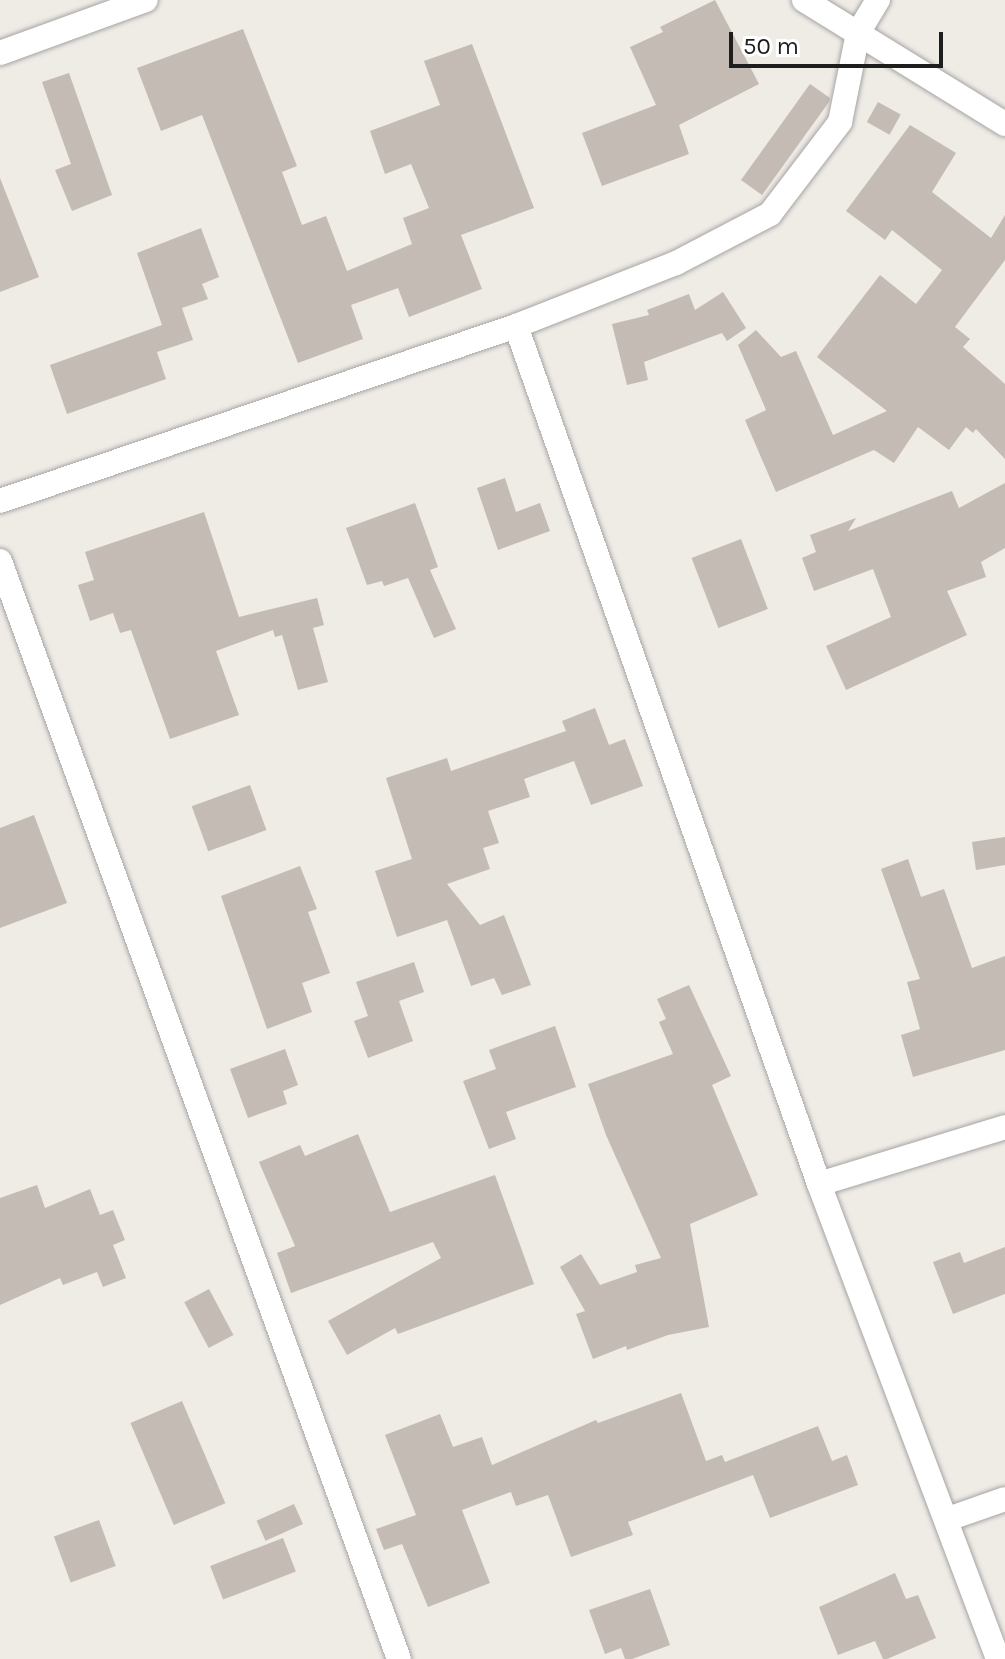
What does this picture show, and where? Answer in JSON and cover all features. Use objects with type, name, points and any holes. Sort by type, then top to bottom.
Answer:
[{"type":"street","points":[[0,53],[146,0]]},
{"type":"street","points":[[804,0],[1005,124]]},
{"type":"street","points":[[0,501],[516,326],[676,263],[770,214],[840,122],[858,33],[878,0]]},
{"type":"street","points":[[516,326],[819,1184],[948,1519],[998,1659]]},
{"type":"street","points":[[0,561],[399,1659]]},
{"type":"street","points":[[819,1184],[1005,1127]]},
{"type":"street","points":[[948,1519],[1005,1499]]},
{"type":"building","points":[[715,0],[759,84],[679,125],[689,154],[602,186],[582,133],[656,105],[630,47],[663,32],[660,27]]},
{"type":"building","points":[[243,29],[297,166],[282,172],[302,225],[326,216],[347,271],[412,244],[403,218],[429,208],[411,164],[385,174],[370,131],[440,105],[424,61],[472,44],[534,208],[461,235],[482,289],[409,317],[398,288],[351,305],[363,339],[298,363],[202,115],[161,131],[137,68]]},
{"type":"building","points":[[69,73],[112,195],[72,211],[55,170],[71,164],[42,82]]},
{"type":"building","points":[[810,84],[830,98],[829,102],[762,195],[741,180]]},
{"type":"building","points":[[878,102],[901,115],[890,135],[867,122]]},
{"type":"building","points":[[910,125],[956,153],[932,192],[991,238],[1005,215],[1005,260],[955,327],[970,339],[963,347],[1005,384],[1005,459],[976,429],[973,433],[966,427],[949,450],[918,427],[894,463],[874,450],[776,492],[745,420],[766,410],[738,345],[756,330],[781,357],[796,351],[833,435],[887,411],[817,357],[880,275],[916,304],[942,270],[892,230],[885,240],[846,211]]},
{"type":"building","points":[[0,178],[39,277],[0,292]]},
{"type":"building","points":[[201,228],[219,277],[202,284],[208,299],[182,308],[193,340],[157,352],[166,379],[67,414],[50,365],[162,325],[137,253]]},
{"type":"building","points":[[723,292],[746,328],[727,341],[722,333],[644,362],[648,380],[627,385],[612,324],[649,315],[647,310],[689,294],[695,310]]},
{"type":"building","points":[[505,478],[516,512],[540,503],[550,531],[498,550],[477,488]]},
{"type":"building","points":[[1005,483],[1005,548],[981,562],[986,577],[947,591],[967,635],[846,690],[826,646],[891,617],[873,569],[814,591],[802,558],[816,552],[810,535],[856,518],[848,531],[952,491],[959,508]]},
{"type":"building","points":[[415,503],[438,567],[430,570],[456,629],[434,638],[408,578],[384,586],[382,581],[367,585],[346,528]]},
{"type":"building","points":[[204,512],[239,617],[317,598],[324,625],[313,628],[328,682],[298,690],[282,635],[275,637],[273,630],[216,651],[239,715],[170,739],[131,630],[120,633],[113,613],[90,621],[78,585],[94,580],[85,552]]},
{"type":"building","points":[[741,539],[768,609],[718,628],[692,558]]},
{"type":"building","points":[[595,708],[609,745],[625,739],[643,786],[591,805],[574,761],[524,779],[530,797],[488,811],[499,843],[483,848],[490,869],[447,884],[480,925],[504,915],[531,985],[502,995],[494,978],[471,986],[447,920],[397,937],[375,871],[412,859],[386,778],[447,758],[451,771],[566,731],[562,721]]},
{"type":"building","points":[[250,785],[266,830],[208,851],[192,806]]},
{"type":"building","points":[[34,815],[67,903],[0,928],[0,828]]},
{"type":"building","points":[[1005,837],[1005,865],[976,870],[972,842]]},
{"type":"building","points":[[908,859],[921,897],[944,889],[972,968],[1005,956],[1005,1050],[913,1077],[901,1035],[920,1029],[907,982],[920,979],[881,869]]},
{"type":"building","points":[[300,866],[317,909],[308,912],[330,973],[302,983],[312,1012],[267,1029],[221,896]]},
{"type":"building","points":[[414,962],[424,992],[399,1001],[413,1041],[368,1058],[354,1021],[368,1016],[356,982]]},
{"type":"building","points":[[689,985],[731,1076],[712,1085],[758,1195],[690,1224],[709,1327],[668,1335],[627,1350],[626,1346],[593,1359],[576,1314],[585,1311],[560,1267],[581,1254],[600,1285],[637,1272],[635,1265],[661,1258],[606,1135],[588,1084],[673,1054],[659,1022],[666,1019],[657,999]]},
{"type":"building","points":[[555,1026],[576,1087],[506,1112],[516,1139],[489,1149],[463,1081],[496,1069],[489,1050]]},
{"type":"building","points":[[285,1049],[298,1085],[283,1091],[287,1104],[248,1118],[230,1069]]},
{"type":"building","points":[[358,1134],[390,1212],[495,1175],[534,1284],[398,1334],[395,1328],[347,1355],[328,1321],[441,1258],[433,1242],[291,1293],[277,1253],[295,1246],[259,1162],[300,1145],[305,1156]]},
{"type":"building","points":[[37,1185],[45,1208],[90,1189],[100,1215],[113,1210],[125,1240],[113,1245],[126,1278],[103,1287],[97,1272],[63,1285],[60,1278],[0,1305],[0,1198]]},
{"type":"building","points":[[1005,1247],[1005,1294],[953,1314],[933,1262],[960,1252],[964,1263]]},
{"type":"building","points":[[209,1289],[233,1335],[209,1348],[184,1302]]},
{"type":"building","points":[[681,1393],[706,1461],[722,1455],[725,1462],[818,1426],[832,1461],[847,1455],[858,1485],[770,1518],[753,1475],[628,1522],[633,1535],[571,1557],[548,1495],[516,1506],[511,1492],[462,1510],[490,1583],[428,1607],[402,1544],[384,1550],[376,1529],[416,1515],[385,1435],[440,1414],[453,1447],[482,1437],[492,1465],[596,1420],[598,1423]]},
{"type":"building","points":[[182,1401],[225,1503],[174,1525],[130,1423]]},
{"type":"building","points":[[294,1504],[303,1524],[265,1541],[257,1521]]},
{"type":"building","points":[[99,1520],[116,1566],[71,1582],[54,1536]]},
{"type":"building","points":[[283,1538],[296,1572],[223,1600],[210,1566]]},
{"type":"building","points":[[895,1573],[906,1599],[918,1595],[936,1638],[887,1659],[883,1659],[875,1641],[838,1655],[819,1607]]},
{"type":"building","points":[[650,1589],[670,1645],[632,1659],[625,1659],[621,1648],[605,1654],[589,1610]]}]
